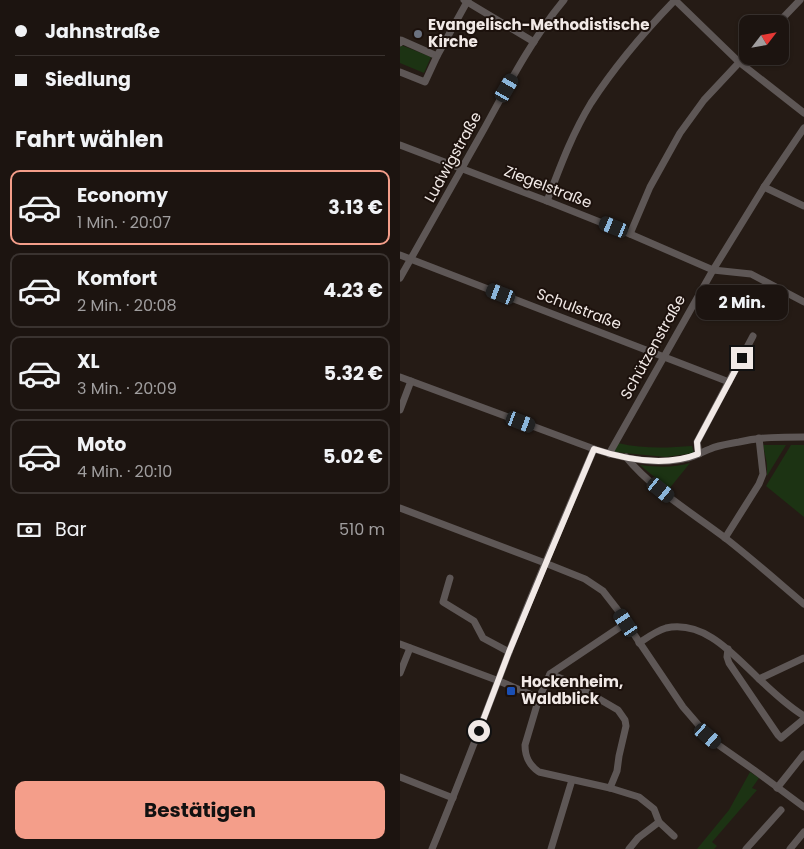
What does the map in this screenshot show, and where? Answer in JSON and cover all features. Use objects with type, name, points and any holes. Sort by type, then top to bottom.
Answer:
[{"type":"street","points":[[400,72],[425,82],[466,0],[534,42]]},
{"type":"street","name":"Ludwigstraße","points":[[400,278],[534,42],[564,0]]},
{"type":"street","points":[[547,200],[568,148],[590,105],[607,79],[649,27],[675,0],[739,62],[704,100],[680,133],[650,187],[630,234]]},
{"type":"street","points":[[786,15],[800,0]]},
{"type":"street","points":[[400,42],[401,40],[437,56]]},
{"type":"street","points":[[743,65],[804,113]]},
{"type":"street","name":"Schützenstraße","points":[[609,454],[713,270],[764,187],[804,128]]},
{"type":"street","name":"Ziegelstraße","points":[[400,145],[547,200],[713,270],[751,274],[804,302]]},
{"type":"street","points":[[764,187],[804,206]]},
{"type":"street","name":"Schulstraße","points":[[400,255],[729,382]]},
{"type":"street","points":[[698,454],[697,442],[753,336]]},
{"type":"street","points":[[400,377],[594,449],[626,457],[660,461],[675,460],[689,458],[711,448],[740,441],[759,438],[804,436]]},
{"type":"street","points":[[400,410],[411,381]]},
{"type":"street","points":[[725,538],[759,484],[762,474],[759,438]]},
{"type":"street","points":[[432,849],[509,652],[594,449]]},
{"type":"street","points":[[626,457],[643,475],[725,538],[804,604]]},
{"type":"street","points":[[400,508],[585,579],[602,592],[626,623],[683,707],[708,736],[777,788],[802,803]]},
{"type":"street","points":[[450,578],[443,602],[474,621],[483,638],[509,652]]},
{"type":"street","points":[[626,623],[550,674],[539,698],[525,745],[526,756],[528,762],[539,772],[610,788],[639,797],[654,809],[659,822],[674,836]]},
{"type":"street","points":[[639,643],[658,631],[673,627],[688,628],[717,640],[728,649],[793,710],[804,718],[781,738],[729,663],[727,657],[728,649]]},
{"type":"street","points":[[400,644],[539,698]]},
{"type":"street","points":[[400,673],[410,648]]},
{"type":"street","points":[[759,679],[804,658]]},
{"type":"street","points":[[550,674],[570,682],[618,710],[625,720],[626,726],[617,771],[610,788]]},
{"type":"street","points":[[777,788],[804,754]]},
{"type":"street","points":[[400,777],[453,798]]},
{"type":"street","points":[[552,849],[572,780]]},
{"type":"street","points":[[746,849],[781,810]]},
{"type":"street","points":[[629,849],[638,838],[659,822]]},
{"type":"street","points":[[790,849],[804,832]]},
{"type":"green space","points":[[401,45],[431,57],[424,73],[400,63]]},
{"type":"green space","points":[[618,443],[655,448],[692,446],[694,453],[666,457],[614,452]]},
{"type":"green space","points":[[763,445],[786,445],[767,476],[767,464]]},
{"type":"green space","points":[[791,445],[804,445],[804,517],[766,486]]},
{"type":"green space","points":[[690,463],[669,489],[640,465],[665,467]]},
{"type":"green space","points":[[750,772],[759,778],[752,788],[757,790],[712,842],[717,846],[714,849],[697,849],[729,810]]},
{"type":"place","name":"Evangelisch-Methodistische Kirche","points":[[418,34]]},
{"type":"place","name":"Hockenheim, Waldblick","points":[[511,691]]},
{"type":"route","points":[[479,731],[509,652],[594,449],[609,454],[660,461],[689,458],[698,454],[697,442],[742,358]]}]
